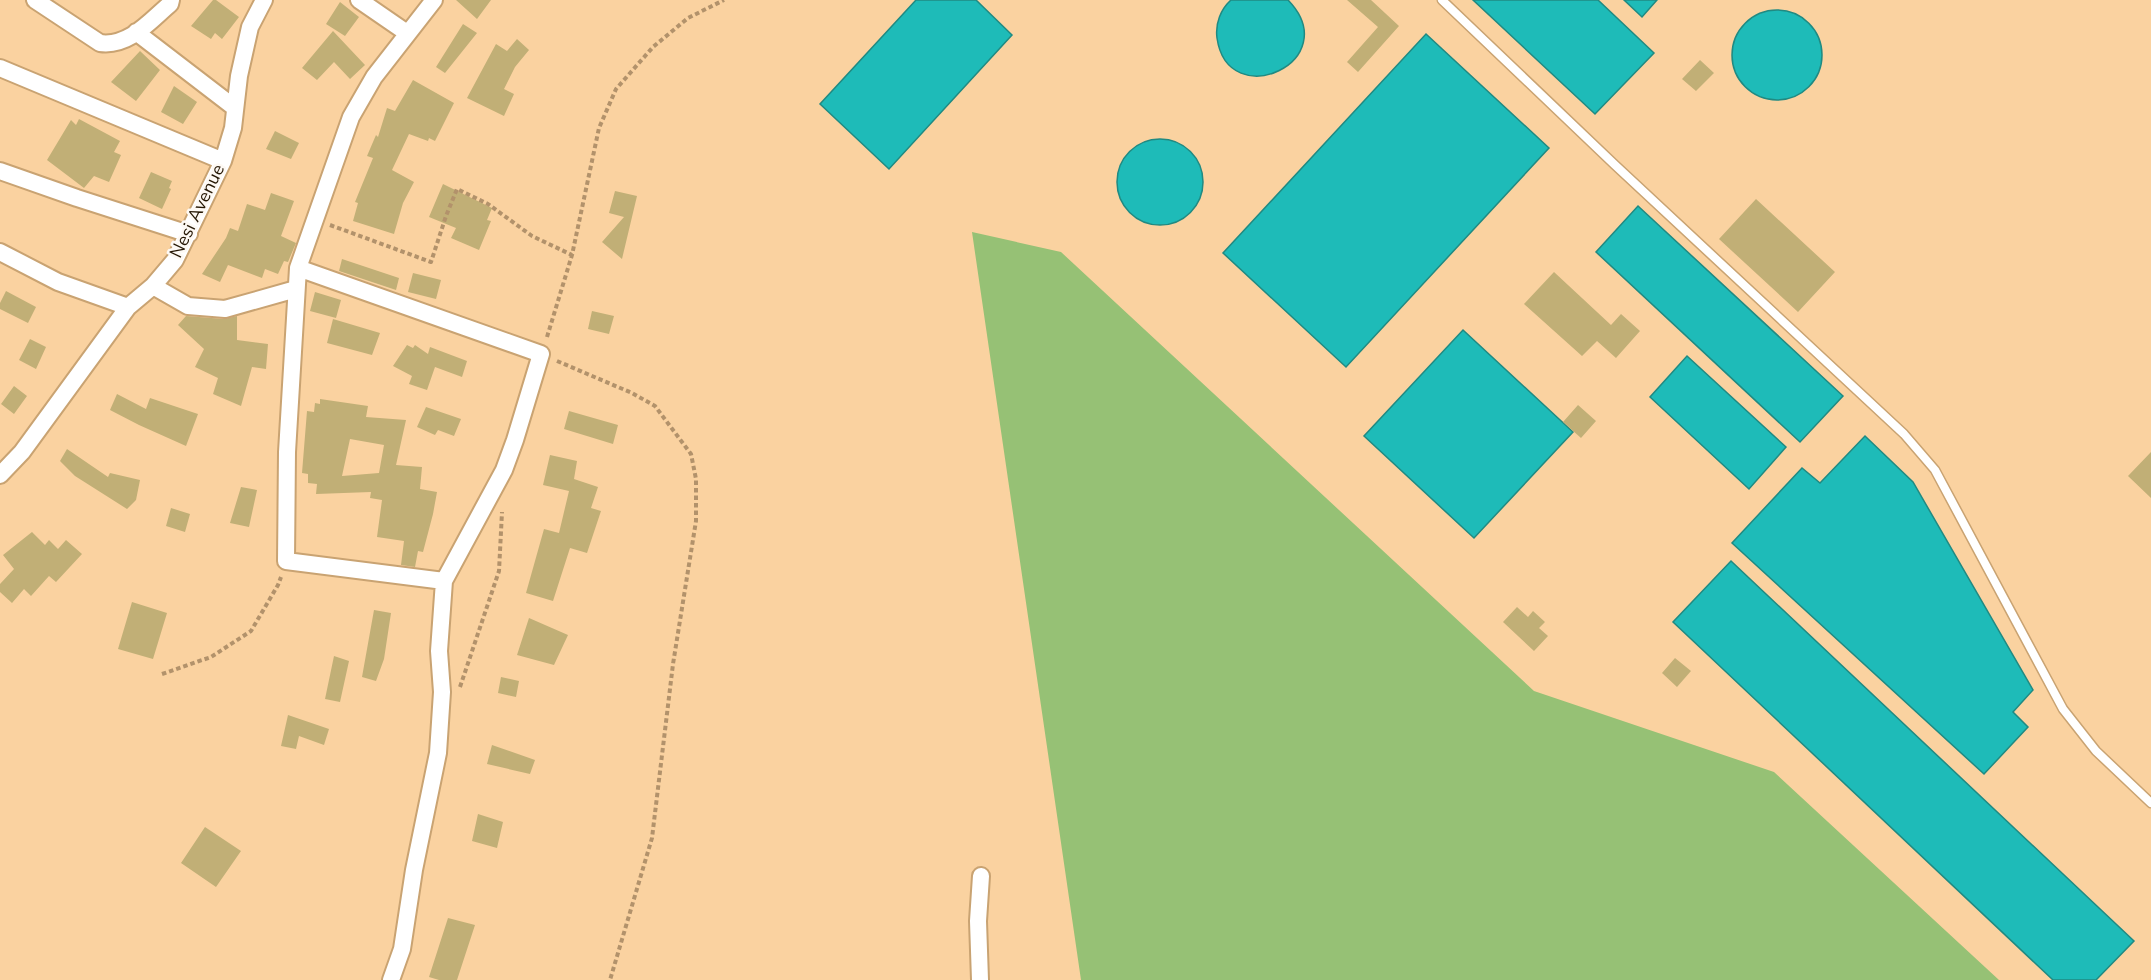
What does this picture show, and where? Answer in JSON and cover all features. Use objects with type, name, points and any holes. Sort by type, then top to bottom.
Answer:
[{"type":"street","points":[[34,0],[100,44],[118,44],[170,4],[171,0]]},
{"type":"street","name":"Nesi Avenue","points":[[0,475],[22,452],[128,307],[153,286],[175,260],[223,161],[233,128],[239,76],[250,27],[264,0]]},
{"type":"street","points":[[359,0],[407,33]]},
{"type":"street","points":[[434,0],[375,77],[351,117],[298,268],[286,452],[286,561],[444,581]]},
{"type":"street","points":[[136,32],[235,108]]},
{"type":"street","points":[[0,69],[223,161]]},
{"type":"street","points":[[0,171],[189,234]]},
{"type":"street","points":[[0,252],[58,282],[128,307]]},
{"type":"street","points":[[298,268],[541,354],[504,470],[444,581],[438,651],[442,692],[438,753],[414,870],[402,949],[391,980]]},
{"type":"street","points":[[153,286],[188,306],[225,309],[296,288]]},
{"type":"street","points":[[980,980],[978,921],[981,876]]},
{"type":"lane","points":[[1442,0],[1922,453],[1935,470],[2063,709],[2096,751],[2151,803]]},
{"type":"path","points":[[610,980],[617,949],[652,838],[673,664],[696,521],[696,479],[691,454],[655,406],[632,393],[541,354],[572,255],[599,128],[616,89],[653,47],[688,18],[724,0]]},
{"type":"path","points":[[314,219],[431,262],[457,189],[488,204],[532,236],[572,255]]},
{"type":"path","points":[[457,696],[499,571],[502,504]]},
{"type":"path","points":[[162,674],[211,657],[251,631],[278,585],[286,561]]},
{"type":"green space","points":[[972,232],[1061,252],[1534,691],[1774,772],[1999,980],[1081,980]]},
{"type":"water","points":[[916,0],[976,0],[1012,35],[889,169],[820,104]]},
{"type":"water","points":[[1231,0],[1288,0],[1302,22],[1303,42],[1294,59],[1279,71],[1260,76],[1241,73],[1226,61],[1217,38],[1217,27],[1224,8]]},
{"type":"water","points":[[1473,0],[1598,0],[1654,53],[1595,114]]},
{"type":"water","points":[[1624,0],[1657,0],[1642,17]]},
{"type":"water","points":[[1777,10],[1794,13],[1809,23],[1819,38],[1822,55],[1819,72],[1809,87],[1794,97],[1777,100],[1760,97],[1745,87],[1735,72],[1732,55],[1735,38],[1745,23],[1760,13]]},
{"type":"water","points":[[1426,34],[1549,148],[1346,367],[1223,253]]},
{"type":"water","points":[[1152,139],[1168,139],[1191,151],[1200,165],[1203,182],[1200,199],[1191,213],[1168,225],[1152,225],[1136,218],[1124,206],[1117,190],[1117,174],[1124,158],[1136,146]]},
{"type":"water","points":[[1638,206],[1843,396],[1800,442],[1596,252]]},
{"type":"water","points":[[1463,330],[1573,432],[1474,538],[1364,436]]},
{"type":"water","points":[[1687,356],[1786,447],[1749,489],[1650,397]]},
{"type":"water","points":[[1865,436],[1913,482],[2033,690],[2013,712],[2028,727],[1984,774],[1732,543],[1802,468],[1820,483]]},
{"type":"water","points":[[1731,561],[2134,941],[2096,980],[2053,980],[1673,622]]},
{"type":"building","points":[[213,0],[239,17],[222,39],[215,33],[211,39],[191,26]]},
{"type":"building","points":[[456,0],[491,0],[477,19]]},
{"type":"building","points":[[1347,0],[1371,0],[1399,26],[1358,72],[1347,62],[1378,27]]},
{"type":"building","points":[[340,2],[359,17],[345,36],[326,24]]},
{"type":"building","points":[[463,24],[477,33],[445,73],[436,67]]},
{"type":"building","points":[[333,31],[365,65],[350,79],[334,62],[317,80],[302,68]]},
{"type":"building","points":[[517,39],[529,50],[515,67],[504,89],[514,94],[504,116],[467,98],[496,44],[507,51]]},
{"type":"building","points":[[140,51],[160,70],[136,101],[111,82]]},
{"type":"building","points":[[1700,60],[1714,73],[1696,91],[1682,79]]},
{"type":"building","points":[[413,80],[454,103],[435,141],[429,138],[428,141],[409,134],[392,170],[414,182],[403,203],[394,234],[353,221],[358,203],[355,202],[373,158],[367,156],[376,135],[378,137],[387,108],[395,111]]},
{"type":"building","points":[[174,86],[197,102],[183,124],[161,112]]},
{"type":"building","points":[[79,119],[120,141],[114,152],[121,155],[109,182],[94,176],[84,188],[47,160],[71,120],[76,125]]},
{"type":"building","points":[[275,131],[299,143],[291,159],[266,149]]},
{"type":"building","points":[[151,172],[172,181],[162,209],[139,198]]},
{"type":"building","points":[[443,184],[492,208],[487,220],[491,221],[479,250],[451,238],[456,228],[429,217]]},
{"type":"building","points":[[615,191],[637,196],[622,259],[602,242],[624,217],[609,213]]},
{"type":"building","points":[[271,193],[294,201],[281,236],[296,243],[288,262],[284,261],[278,274],[265,269],[262,278],[228,265],[220,282],[202,274],[230,228],[238,231],[247,204],[265,210]]},
{"type":"building","points":[[1756,199],[1835,272],[1798,312],[1719,239]]},
{"type":"building","points":[[342,259],[399,278],[396,290],[339,271]]},
{"type":"building","points":[[1554,272],[1611,325],[1621,314],[1640,331],[1616,358],[1597,341],[1582,356],[1524,304]]},
{"type":"building","points":[[413,273],[441,280],[436,299],[408,292]]},
{"type":"building","points":[[6,291],[36,307],[28,323],[0,309],[0,303]]},
{"type":"building","points":[[315,292],[341,300],[336,318],[310,311]]},
{"type":"building","points":[[592,311],[614,316],[609,334],[588,329]]},
{"type":"building","points":[[186,316],[224,319],[237,316],[237,340],[268,344],[266,369],[252,367],[241,406],[213,394],[218,378],[195,367],[204,349],[178,325]]},
{"type":"building","points":[[333,319],[380,333],[372,355],[327,343]]},
{"type":"building","points":[[30,339],[46,347],[36,369],[19,360]]},
{"type":"building","points":[[407,345],[413,348],[415,345],[428,354],[430,347],[467,361],[462,377],[435,367],[427,390],[409,384],[412,376],[393,366]]},
{"type":"building","points":[[14,386],[27,396],[14,414],[1,404]]},
{"type":"building","points":[[117,394],[146,409],[150,398],[198,414],[186,446],[110,410]]},
{"type":"building","points":[[320,399],[368,406],[366,417],[406,420],[396,465],[422,467],[420,489],[437,492],[423,552],[418,551],[415,567],[401,565],[404,541],[377,537],[382,500],[370,498],[371,492],[316,494],[317,484],[308,483],[308,474],[302,473],[307,411],[314,412],[315,403],[320,404]],"holes":[[[350,439],[384,445],[379,473],[342,476]]]},
{"type":"building","points":[[1578,405],[1596,421],[1581,438],[1563,422]]},
{"type":"building","points":[[426,407],[461,419],[454,436],[438,430],[435,435],[417,427]]},
{"type":"building","points":[[569,411],[618,425],[613,444],[564,429]]},
{"type":"building","points":[[67,449],[108,477],[110,473],[140,480],[136,500],[127,509],[75,476],[60,461]]},
{"type":"building","points":[[2151,452],[2151,498],[2128,476]]},
{"type":"building","points":[[550,455],[577,461],[574,479],[598,487],[591,508],[601,511],[587,553],[570,548],[553,601],[526,593],[544,529],[559,533],[569,491],[543,485]]},
{"type":"building","points":[[241,487],[257,490],[249,527],[230,523]]},
{"type":"building","points":[[171,508],[190,514],[185,532],[166,526]]},
{"type":"building","points":[[32,532],[45,545],[49,540],[58,549],[66,540],[82,554],[56,582],[49,576],[31,596],[24,589],[12,603],[0,592],[0,584],[14,569],[3,555]]},
{"type":"building","points":[[132,602],[167,613],[153,659],[118,649]]},
{"type":"building","points":[[1517,607],[1528,617],[1533,611],[1545,622],[1539,628],[1548,636],[1534,651],[1503,622]]},
{"type":"building","points":[[374,610],[391,613],[384,659],[376,681],[362,677]]},
{"type":"building","points":[[529,618],[568,635],[554,665],[517,655]]},
{"type":"building","points":[[334,656],[349,661],[340,702],[325,699]]},
{"type":"building","points":[[1675,658],[1691,671],[1677,687],[1662,673]]},
{"type":"building","points":[[501,677],[519,681],[516,697],[498,693]]},
{"type":"building","points":[[288,715],[329,729],[324,745],[299,736],[296,749],[281,746]]},
{"type":"building","points":[[492,745],[535,760],[530,774],[487,764]]},
{"type":"building","points":[[478,814],[503,822],[497,848],[472,841]]},
{"type":"building","points":[[205,827],[241,851],[216,887],[181,863]]},
{"type":"building","points":[[448,918],[475,925],[457,980],[439,980],[429,977]]}]
